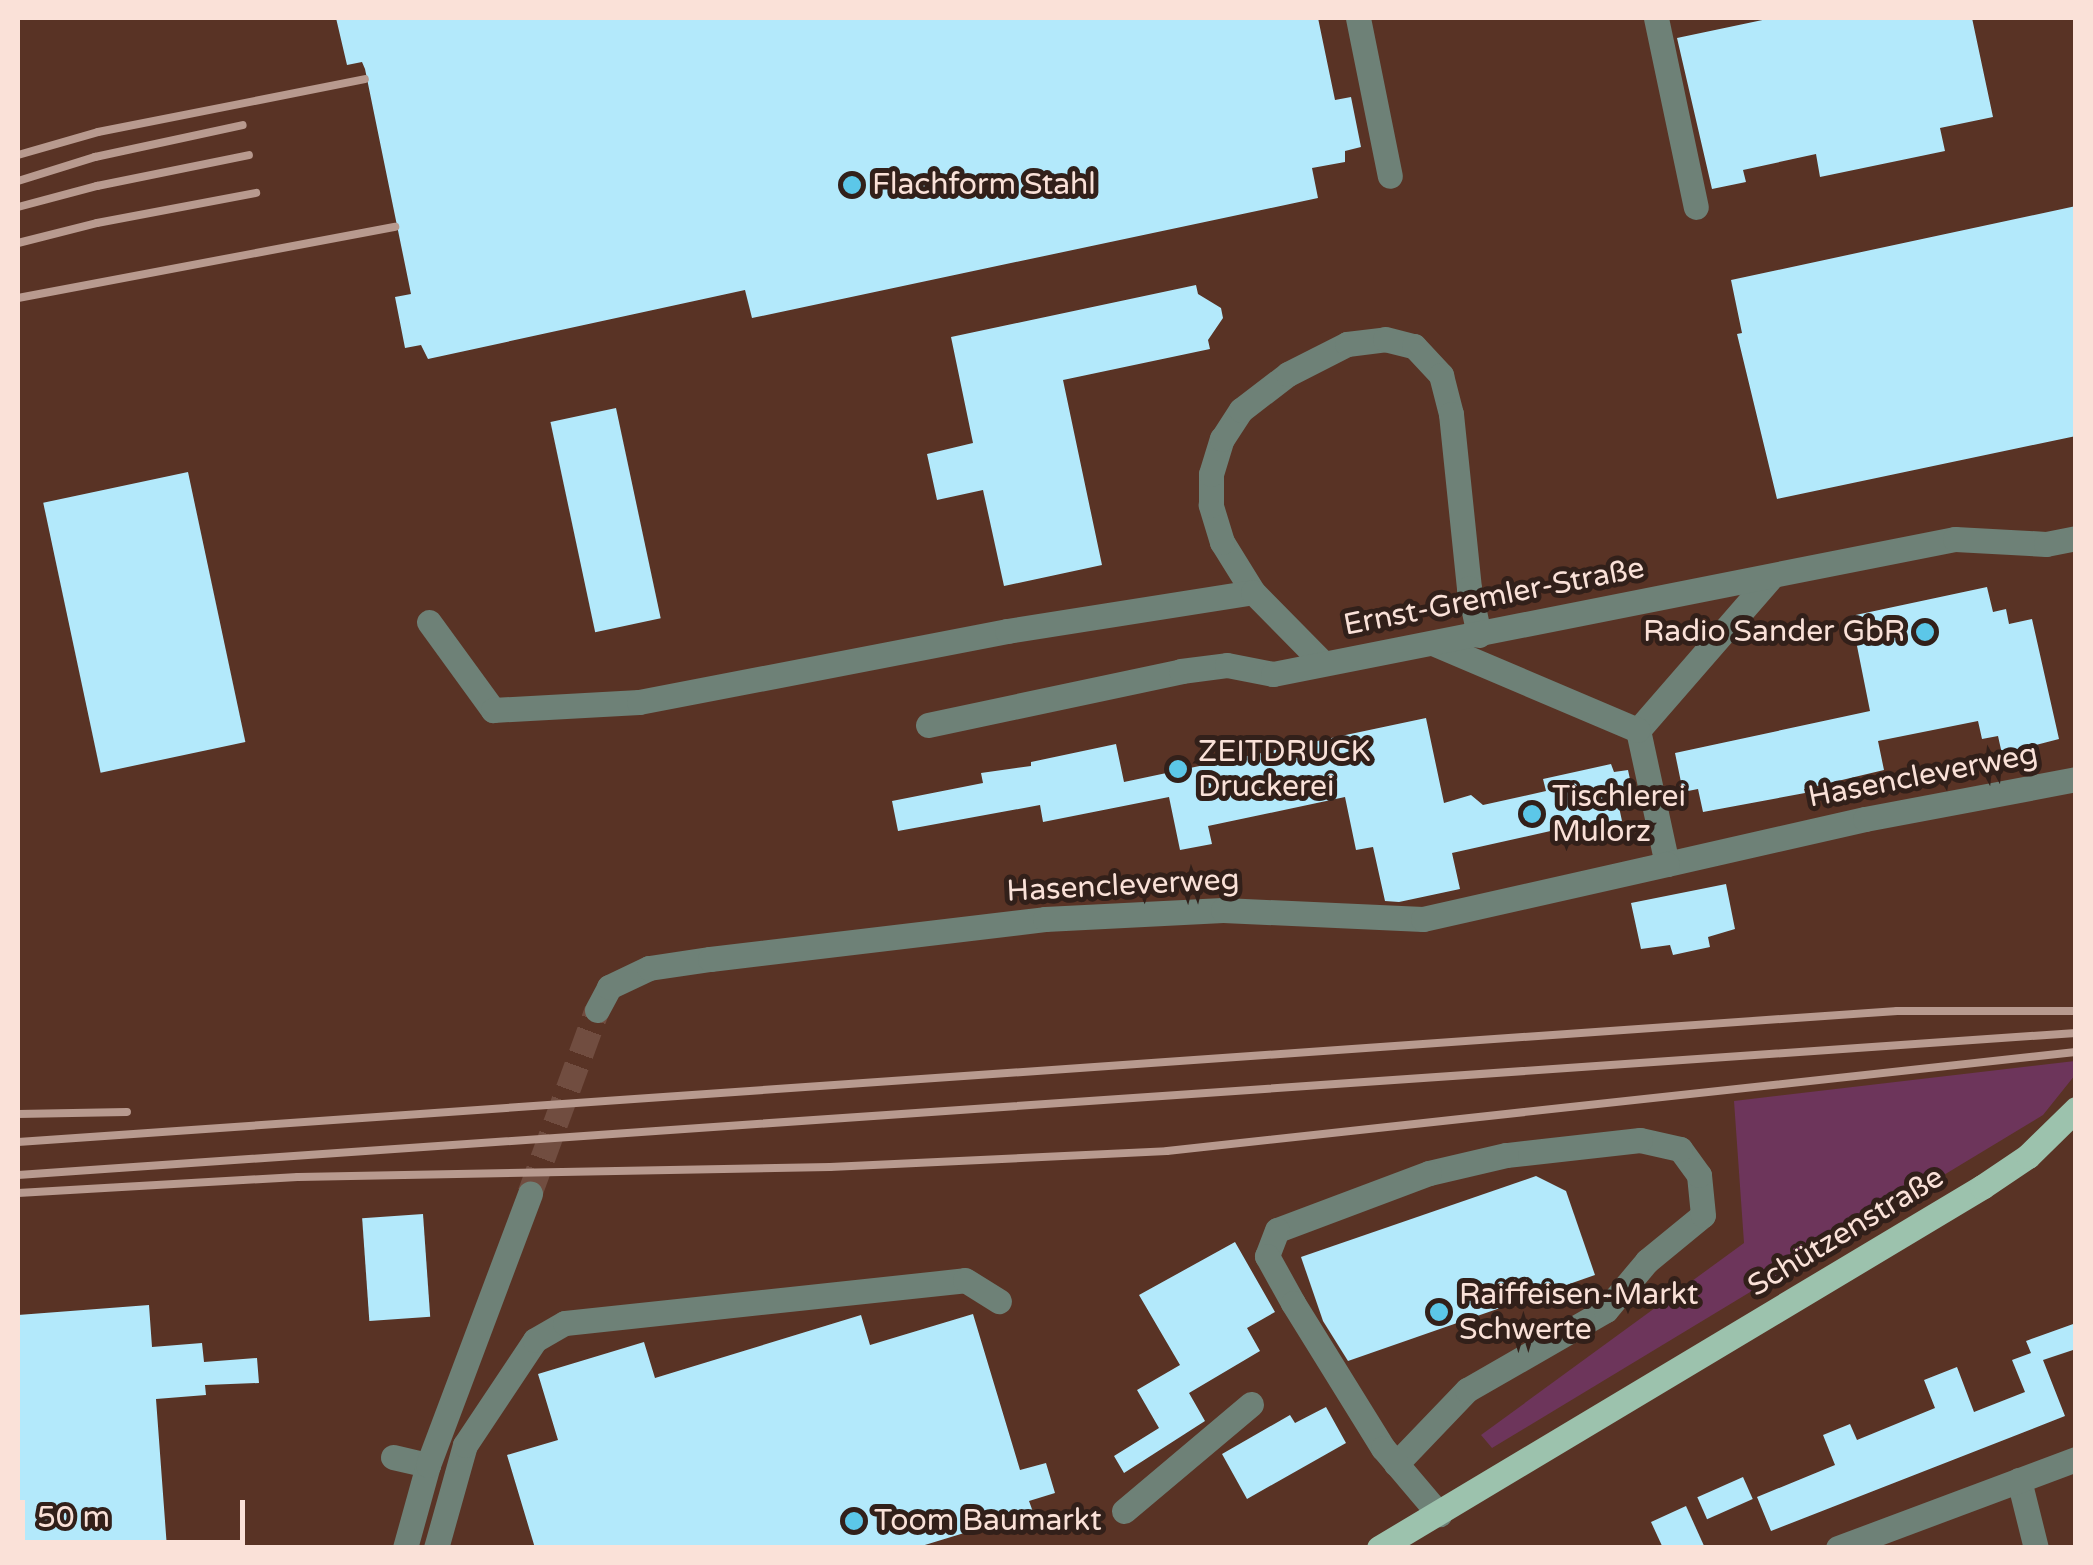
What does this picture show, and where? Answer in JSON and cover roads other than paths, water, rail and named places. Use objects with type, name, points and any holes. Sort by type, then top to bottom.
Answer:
[{"type":"main road","name":"Schützenstraße","points":[[1379,1548],[1982,1187],[2028,1156],[2076,1108]]},
{"type":"street","points":[[1358,18],[1390,176]]},
{"type":"street","points":[[1656,18],[1696,208]]},
{"type":"street","points":[[1323,663],[1253,592],[1222,542],[1210,505],[1211,474],[1222,439],[1240,410],[1288,374],[1348,344],[1385,340],[1414,346],[1441,375],[1451,414],[1469,588],[1479,634]]},
{"type":"street","name":"Ernst-Gremler-Straße","points":[[928,725],[1181,671],[1227,665],[1273,674],[1956,539],[2046,544],[2076,538]]},
{"type":"street","points":[[1638,730],[1772,576]]},
{"type":"street","points":[[428,622],[493,710],[639,702],[1007,632],[1253,592]]},
{"type":"street","points":[[1434,644],[1638,730]]},
{"type":"street","points":[[1638,730],[1667,864]]},
{"type":"street","name":"Hasencleverweg","points":[[597,1010],[608,987],[649,968],[1045,920],[1223,910],[1422,919],[1865,819],[2076,779]]},
{"type":"street","points":[[1396,1464],[1468,1390],[1606,1310],[1647,1261],[1704,1215],[1699,1175],[1680,1149],[1640,1140],[1506,1155],[1429,1173],[1277,1230],[1267,1256],[1396,1464],[1440,1514]]},
{"type":"street","points":[[405,1548],[428,1465],[530,1193]]},
{"type":"street","points":[[436,1548],[465,1445],[535,1340],[566,1323],[965,1280],[999,1302]]},
{"type":"street","points":[[1124,1511],[1252,1404]]},
{"type":"street","points":[[394,1457],[428,1465]]},
{"type":"street","points":[[1838,1548],[2076,1460]]},
{"type":"street","points":[[2020,1480],[2036,1548]]},
{"type":"tunnel","points":[[530,1193],[597,1010]]},
{"type":"railway","points":[[18,155],[98,132],[365,79]]},
{"type":"railway","points":[[18,181],[95,157],[243,125]]},
{"type":"railway","points":[[18,207],[97,186],[249,155]]},
{"type":"railway","points":[[18,243],[97,223],[256,193]]},
{"type":"railway","points":[[18,298],[395,227]]},
{"type":"railway","points":[[18,1142],[1897,1011],[2076,1011]]},
{"type":"railway","points":[[18,1175],[2076,1033]]},
{"type":"railway","points":[[18,1193],[298,1177],[830,1167],[1167,1151],[2076,1052]]},
{"type":"railway","points":[[18,1114],[127,1112]]},
{"type":"place","name":"Flachform Stahl","points":[[852,185]]},
{"type":"place","name":"Radio Sander GbR","points":[[1925,632]]},
{"type":"place","name":"ZEITDRUCK Druckerei","points":[[1178,769]]},
{"type":"place","name":"Tischlerei Mulorz","points":[[1532,814]]},
{"type":"place","name":"Raiffeisen-Markt Schwerte","points":[[1439,1312]]},
{"type":"place","name":"Toom Baumarkt","points":[[854,1521]]}]
